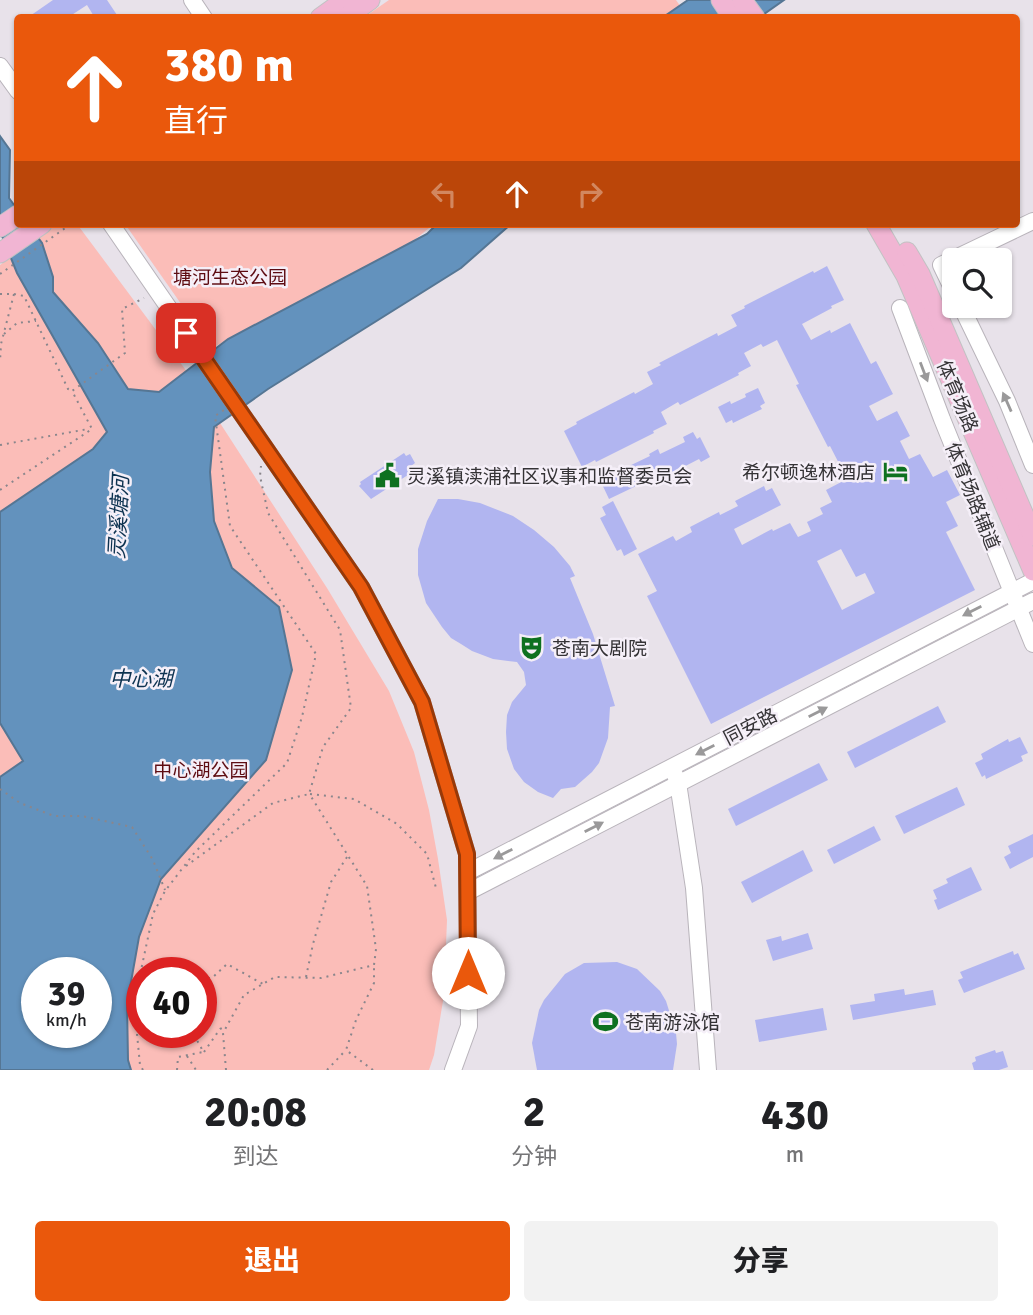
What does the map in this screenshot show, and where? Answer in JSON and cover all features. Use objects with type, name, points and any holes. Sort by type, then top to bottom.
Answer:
[{"type":"main road","points":[[326,14],[345,0]]},
{"type":"main road","points":[[351,14],[370,0]]},
{"type":"main road","points":[[0,253],[36,228]]},
{"type":"main road","name":"体育场路","points":[[878,228],[906,276],[1033,572]]},
{"type":"main road","name":"体育场路","points":[[891,228],[920,274],[1033,536]]},
{"type":"street","points":[[0,66],[14,85]]},
{"type":"street","points":[[113,228],[361,587],[422,702],[467,854],[468,1027],[453,1070]]},
{"type":"street","points":[[977,248],[1018,228]]},
{"type":"street","name":"体育场路辅道","points":[[900,309],[1011,591],[1026,605],[1033,644]]},
{"type":"street","points":[[967,318],[1007,401],[1033,465]]},
{"type":"street","name":"同安路","points":[[468,872],[1033,581]]},
{"type":"street","name":"同安路","points":[[468,892],[1026,605]]},
{"type":"street","points":[[672,766],[678,783],[694,888],[708,1070]]},
{"type":"path","points":[[0,274],[65,228]]},
{"type":"path","points":[[72,391],[125,353],[122,309],[158,292]]},
{"type":"path","points":[[0,294],[24,296],[68,389],[72,391],[92,429]]},
{"type":"path","points":[[0,362],[3,334],[14,294]]},
{"type":"path","points":[[3,334],[17,323],[36,321]]},
{"type":"path","points":[[145,957],[153,914],[165,891],[195,852],[287,763],[302,718],[316,654],[230,526],[215,416],[234,403]]},
{"type":"path","points":[[0,445],[92,429]]},
{"type":"path","points":[[0,490],[92,429]]},
{"type":"path","points":[[263,444],[260,476],[268,513],[340,630],[351,708],[323,747],[309,794],[367,886],[376,949],[374,982],[356,1020],[346,1050],[327,1070]]},
{"type":"path","points":[[0,789],[20,803],[54,816],[82,816],[132,827],[153,860],[165,891]]},
{"type":"path","points":[[182,869],[273,803],[309,794],[354,800],[397,824],[427,854],[436,888]]},
{"type":"path","points":[[306,978],[331,882],[348,856]]},
{"type":"path","points":[[217,973],[227,964],[263,984]]},
{"type":"path","points":[[226,1070],[223,1033],[244,996],[275,977],[321,978],[374,965]]},
{"type":"path","points":[[177,1070],[178,1057],[203,1052],[220,1029],[227,1027]]},
{"type":"path","points":[[138,1048],[143,1070]]},
{"type":"path","points":[[201,1048],[203,1052]]},
{"type":"path","points":[[346,1050],[373,1070]]},
{"type":"path","points":[[187,1055],[196,1070]]},
{"type":"green space","points":[[389,0],[676,0],[683,10],[678,14],[369,14]]},
{"type":"green space","name":"中心湖公园","points":[[51,228],[80,228],[185,369],[327,588],[389,691],[414,752],[429,810],[447,920],[444,995],[429,1070],[0,1070],[0,265]]},
{"type":"green space","name":"塘河生态公园","points":[[128,228],[429,228],[412,242],[212,348]]},
{"type":"water","points":[[688,0],[784,0],[764,14],[668,14]]},
{"type":"water","name":"中心湖","points":[[0,136],[10,150],[9,198],[14,205],[14,228],[31,228],[42,243],[53,277],[53,292],[98,343],[128,389],[159,392],[228,339],[427,234],[433,228],[506,228],[461,268],[268,389],[214,427],[210,472],[214,521],[232,568],[279,607],[292,670],[266,760],[161,879],[139,937],[135,957],[126,957],[126,1048],[131,1070],[0,1070],[0,777],[23,761],[0,723],[0,512],[93,449],[107,432],[17,273],[0,231]]},
{"type":"building","points":[[53,0],[107,0],[116,14],[93,14],[87,5],[73,14],[33,14]]},
{"type":"building","name":"希尔顿逸林酒店","points":[[827,266],[844,300],[802,324],[811,340],[850,323],[871,364],[876,361],[893,394],[869,406],[877,421],[897,411],[910,436],[900,441],[909,459],[920,454],[933,477],[947,470],[960,495],[946,502],[958,526],[946,532],[975,590],[711,724],[647,596],[657,591],[638,554],[673,536],[676,541],[692,532],[690,527],[719,512],[720,515],[738,506],[735,501],[764,486],[766,491],[772,488],[781,505],[734,529],[742,545],[790,523],[798,537],[811,531],[807,522],[823,514],[820,508],[832,502],[826,490],[847,479],[796,385],[799,384],[777,340],[763,347],[761,344],[744,353],[751,366],[738,373],[739,375],[661,412],[667,424],[653,431],[654,433],[596,462],[595,460],[582,467],[564,431],[577,424],[576,422],[653,384],[647,372],[661,365],[659,363],[717,333],[718,336],[737,326],[731,315],[745,308],[744,306],[813,271],[814,273]],"holes":[[[841,549],[856,577],[865,573],[875,593],[842,610],[817,561]]]},
{"type":"building","name":"希尔顿逸林酒店","points":[[758,388],[765,403],[760,406],[762,409],[733,423],[732,420],[726,423],[718,407],[746,397],[745,394]]},
{"type":"building","points":[[693,432],[697,439],[700,437],[710,457],[701,462],[699,459],[658,483],[655,477],[609,499],[600,480],[650,456],[649,454],[658,449],[660,454],[685,442],[683,437]]},
{"type":"building","name":"灵溪镇渎浦社区议事和监督委员会","points":[[404,453],[406,456],[410,454],[415,463],[411,466],[414,471],[371,499],[359,486],[360,482]]},
{"type":"building","name":"苍南大剧院","points":[[438,499],[480,503],[513,516],[554,547],[575,576],[570,578],[593,634],[615,706],[610,707],[608,738],[599,763],[575,787],[561,789],[553,798],[524,782],[514,769],[507,749],[507,715],[512,702],[526,685],[524,672],[517,662],[493,659],[472,651],[451,638],[426,603],[418,575],[418,549]]},
{"type":"building","points":[[613,501],[637,549],[624,556],[621,549],[617,551],[600,518],[606,515],[602,507]]},
{"type":"building","points":[[938,706],[946,722],[855,768],[847,752]]},
{"type":"building","points":[[1020,737],[1028,753],[1021,756],[1023,761],[986,779],[985,775],[982,777],[975,763],[983,759],[981,754],[1008,739],[1009,742]]},
{"type":"building","points":[[819,763],[828,780],[736,826],[728,809]]},
{"type":"building","points":[[957,787],[965,805],[904,834],[895,816]]},
{"type":"building","points":[[874,826],[881,840],[834,864],[827,850]]},
{"type":"building","points":[[1033,834],[1033,857],[1010,869],[1004,857],[1011,853],[1008,846]]},
{"type":"building","points":[[803,850],[813,871],[752,903],[741,882]]},
{"type":"building","points":[[971,867],[982,890],[938,910],[933,890],[948,883],[946,879]]},
{"type":"building","points":[[808,933],[813,949],[773,961],[766,940],[781,936],[782,941]]},
{"type":"building","points":[[1013,951],[1014,955],[1018,953],[1025,969],[964,993],[958,980],[963,978],[960,972]]},
{"type":"building","name":"苍南游泳馆","points":[[617,962],[637,969],[660,991],[666,1001],[676,1033],[673,1070],[537,1070],[532,1043],[539,1010],[544,1000],[565,974],[584,963]]},
{"type":"building","points":[[904,989],[905,995],[933,990],[936,1005],[853,1020],[850,1005],[875,1001],[874,994]]},
{"type":"building","points":[[823,1008],[827,1030],[759,1042],[755,1020]]},
{"type":"building","points":[[995,1050],[996,1053],[1003,1051],[1008,1067],[999,1070],[974,1070],[972,1063],[976,1061],[975,1057]]},
{"type":"place","name":"希尔顿逸林酒店","points":[[895,472]]},
{"type":"place","name":"灵溪镇渎浦社区议事和监督委员会","points":[[387,476]]},
{"type":"place","name":"苍南大剧院","points":[[532,648]]},
{"type":"place","name":"苍南游泳馆","points":[[605,1022]]},
{"type":"route","points":[[186,333],[361,587],[422,702],[467,854],[468,973]]},
{"type":"water label","name":"灵溪塘河","points":[[119,517]]}]
